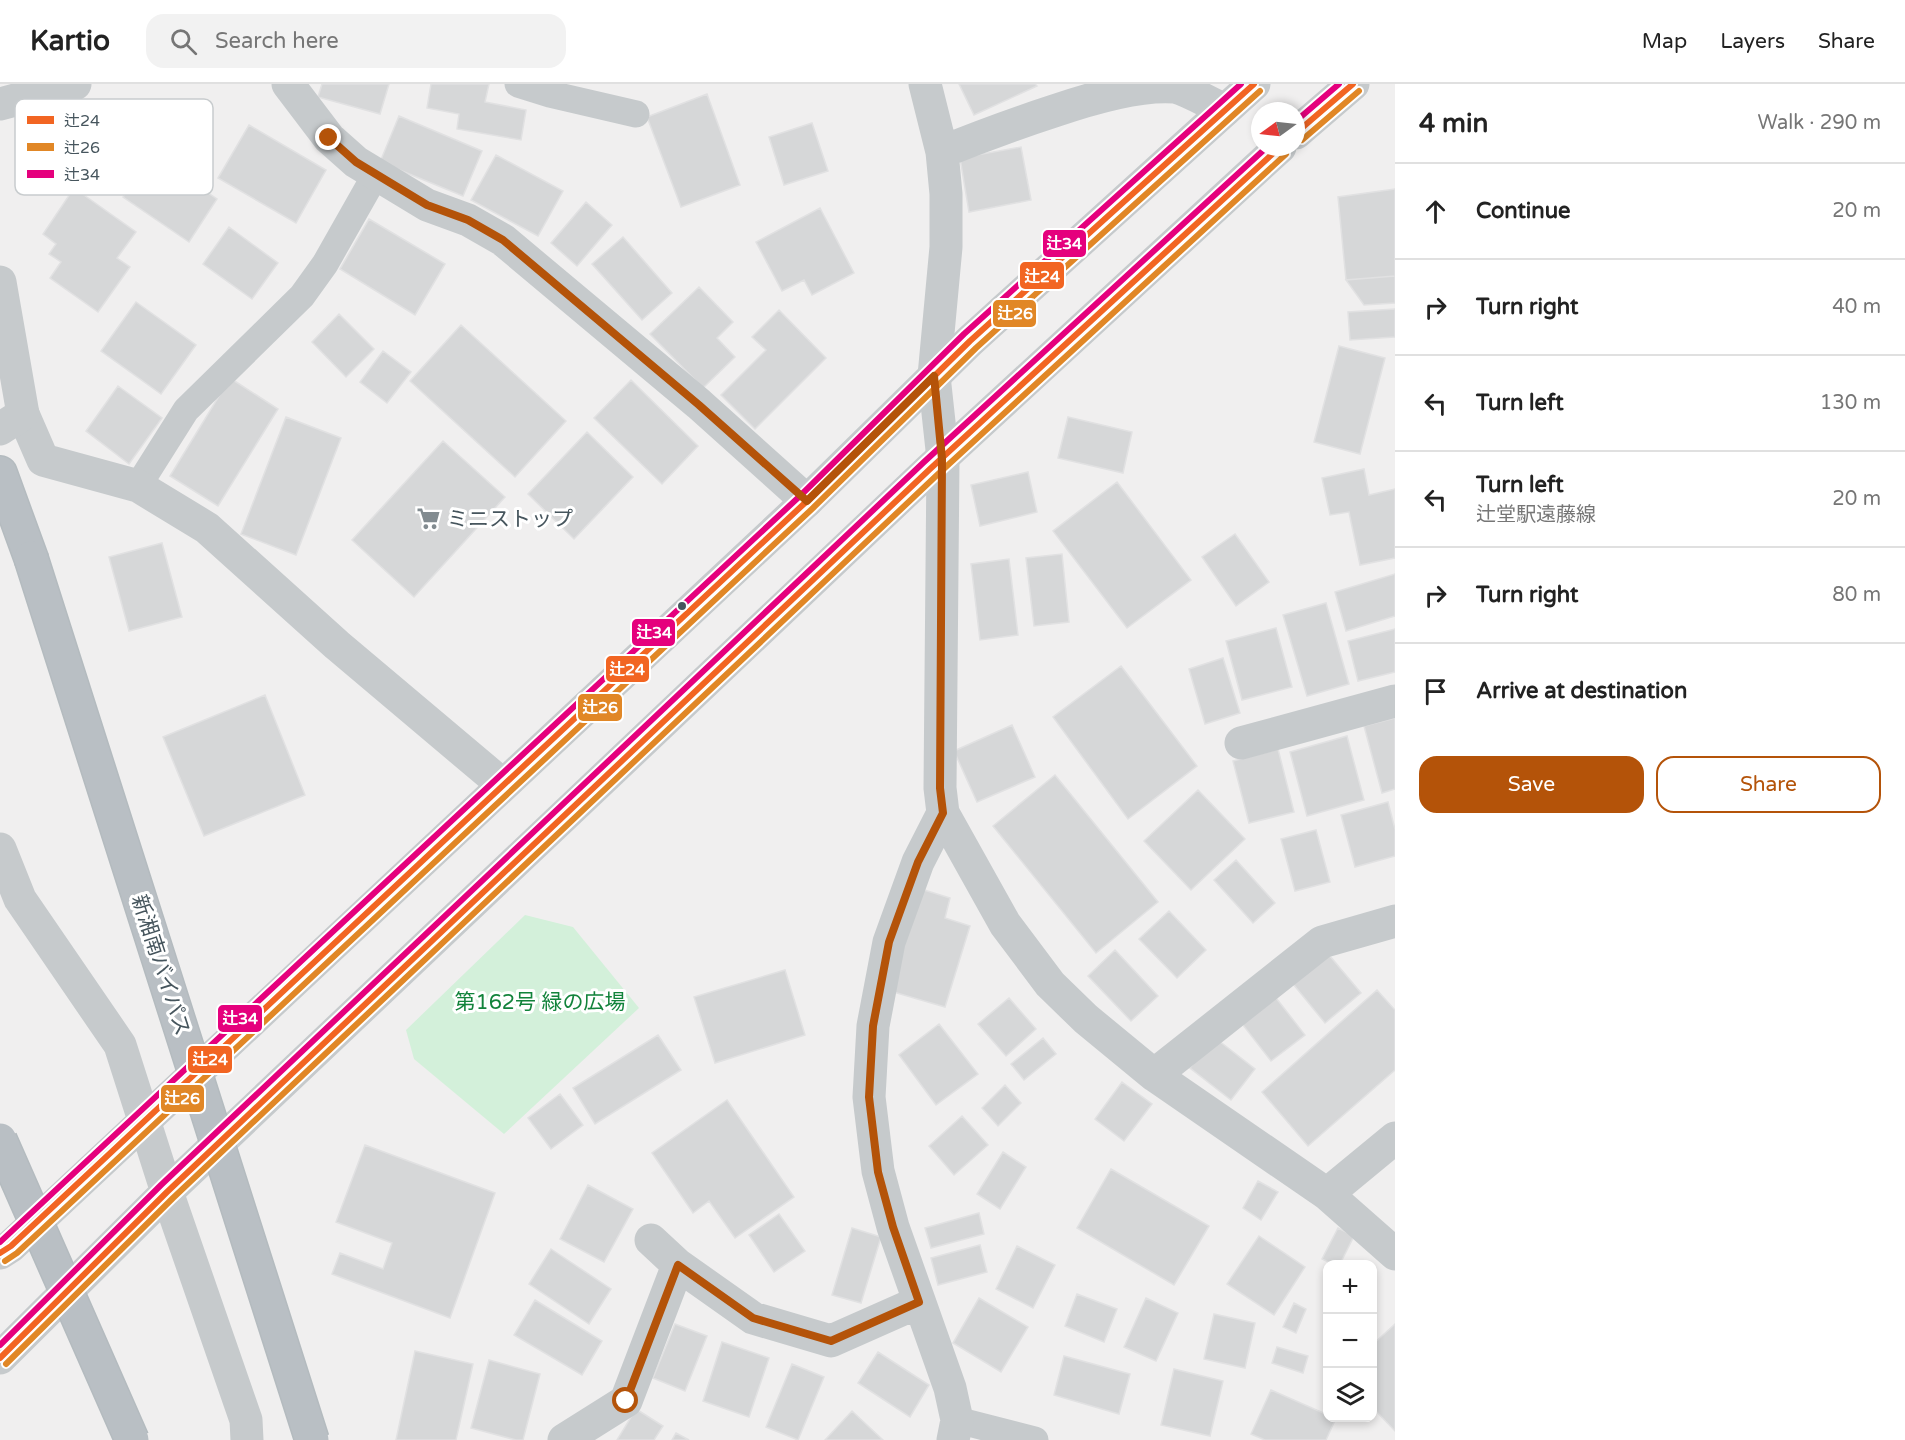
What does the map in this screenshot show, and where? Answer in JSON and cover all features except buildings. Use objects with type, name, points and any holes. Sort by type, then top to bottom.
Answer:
[{"type":"highway","name":"新湘南バイパス","points":[[0,473],[31,558],[312,1440]]},
{"type":"highway","points":[[0,1140],[132,1440]]},
{"type":"street","points":[[19,99],[75,84]]},
{"type":"street","points":[[288,84],[329,138],[356,162],[427,205],[468,220],[503,240],[699,405],[807,501]]},
{"type":"street","points":[[925,84],[942,152],[946,194],[946,247],[934,376],[942,459],[940,788],[943,813],[1005,924],[1050,984],[1086,1019],[1154,1075],[1327,1194],[1395,1254]]},
{"type":"street","points":[[0,1253],[11,1246],[807,501],[934,376],[1254,84]]},
{"type":"street","points":[[1305,125],[1353,84]]},
{"type":"street","points":[[942,152],[1008,126],[1090,98],[1126,89],[1155,85],[1176,88],[1225,110]]},
{"type":"street","points":[[0,104],[15,100]]},
{"type":"street","points":[[0,1358],[167,1192],[942,459],[1270,156]]},
{"type":"street","points":[[0,282],[11,422],[43,460],[138,486],[207,528],[337,645],[503,785]]},
{"type":"street","points":[[1241,743],[1395,701]]},
{"type":"street","points":[[943,813],[918,862],[889,942],[873,1026],[869,1097],[878,1172],[893,1227],[950,1388],[955,1430]]},
{"type":"street","points":[[0,849],[20,899],[120,1045],[167,1192],[255,1433]]},
{"type":"street","points":[[1154,1075],[1322,942],[1395,921]]},
{"type":"street","points":[[1327,1194],[1395,1137]]},
{"type":"street","points":[[651,1240],[678,1265],[753,1318],[831,1341],[919,1302]]},
{"type":"street","points":[[564,1440],[626,1401],[678,1265]]},
{"type":"lane","points":[[518,84],[550,94],[636,114]]},
{"type":"lane","points":[[138,486],[186,410],[302,296],[325,264],[376,174]]},
{"type":"lane","points":[[955,1430],[1035,1440]]},
{"type":"green space","name":"第162号 緑の広場","points":[[525,915],[573,927],[639,1008],[504,1134],[414,1059],[406,1030]]},
{"type":"transit line","name":"辻34","points":[[0,1242],[801,495],[964,334],[1241,84]]},
{"type":"transit line","name":"辻24","points":[[0,1253],[11,1246],[807,501],[970,341],[1254,84]]},
{"type":"transit line","name":"辻34","points":[[1305,113],[1339,84]]},
{"type":"transit line","name":"辻24","points":[[1305,125],[1353,84]]},
{"type":"transit line","name":"辻26","points":[[5,1261],[17,1253],[813,508],[976,348],[1260,91]]},
{"type":"transit line","name":"辻26","points":[[1305,137],[1359,91]]},
{"type":"transit line","name":"辻34","points":[[0,1345],[161,1185],[924,462],[1257,156]]},
{"type":"transit line","name":"辻24","points":[[0,1358],[167,1192],[930,469],[1270,156]]},
{"type":"transit line","name":"辻26","points":[[6,1364],[173,1198],[936,476],[1284,156]]},
{"type":"place","name":"ミニストップ","points":[[429,519]]},
{"type":"route","points":[[329,138],[356,162],[427,205],[468,220],[503,240],[699,405],[807,501],[934,376],[942,459],[940,788],[943,813],[918,862],[889,942],[873,1026],[869,1097],[878,1172],[893,1227],[919,1302],[831,1341],[753,1318],[678,1265],[626,1401]]}]
